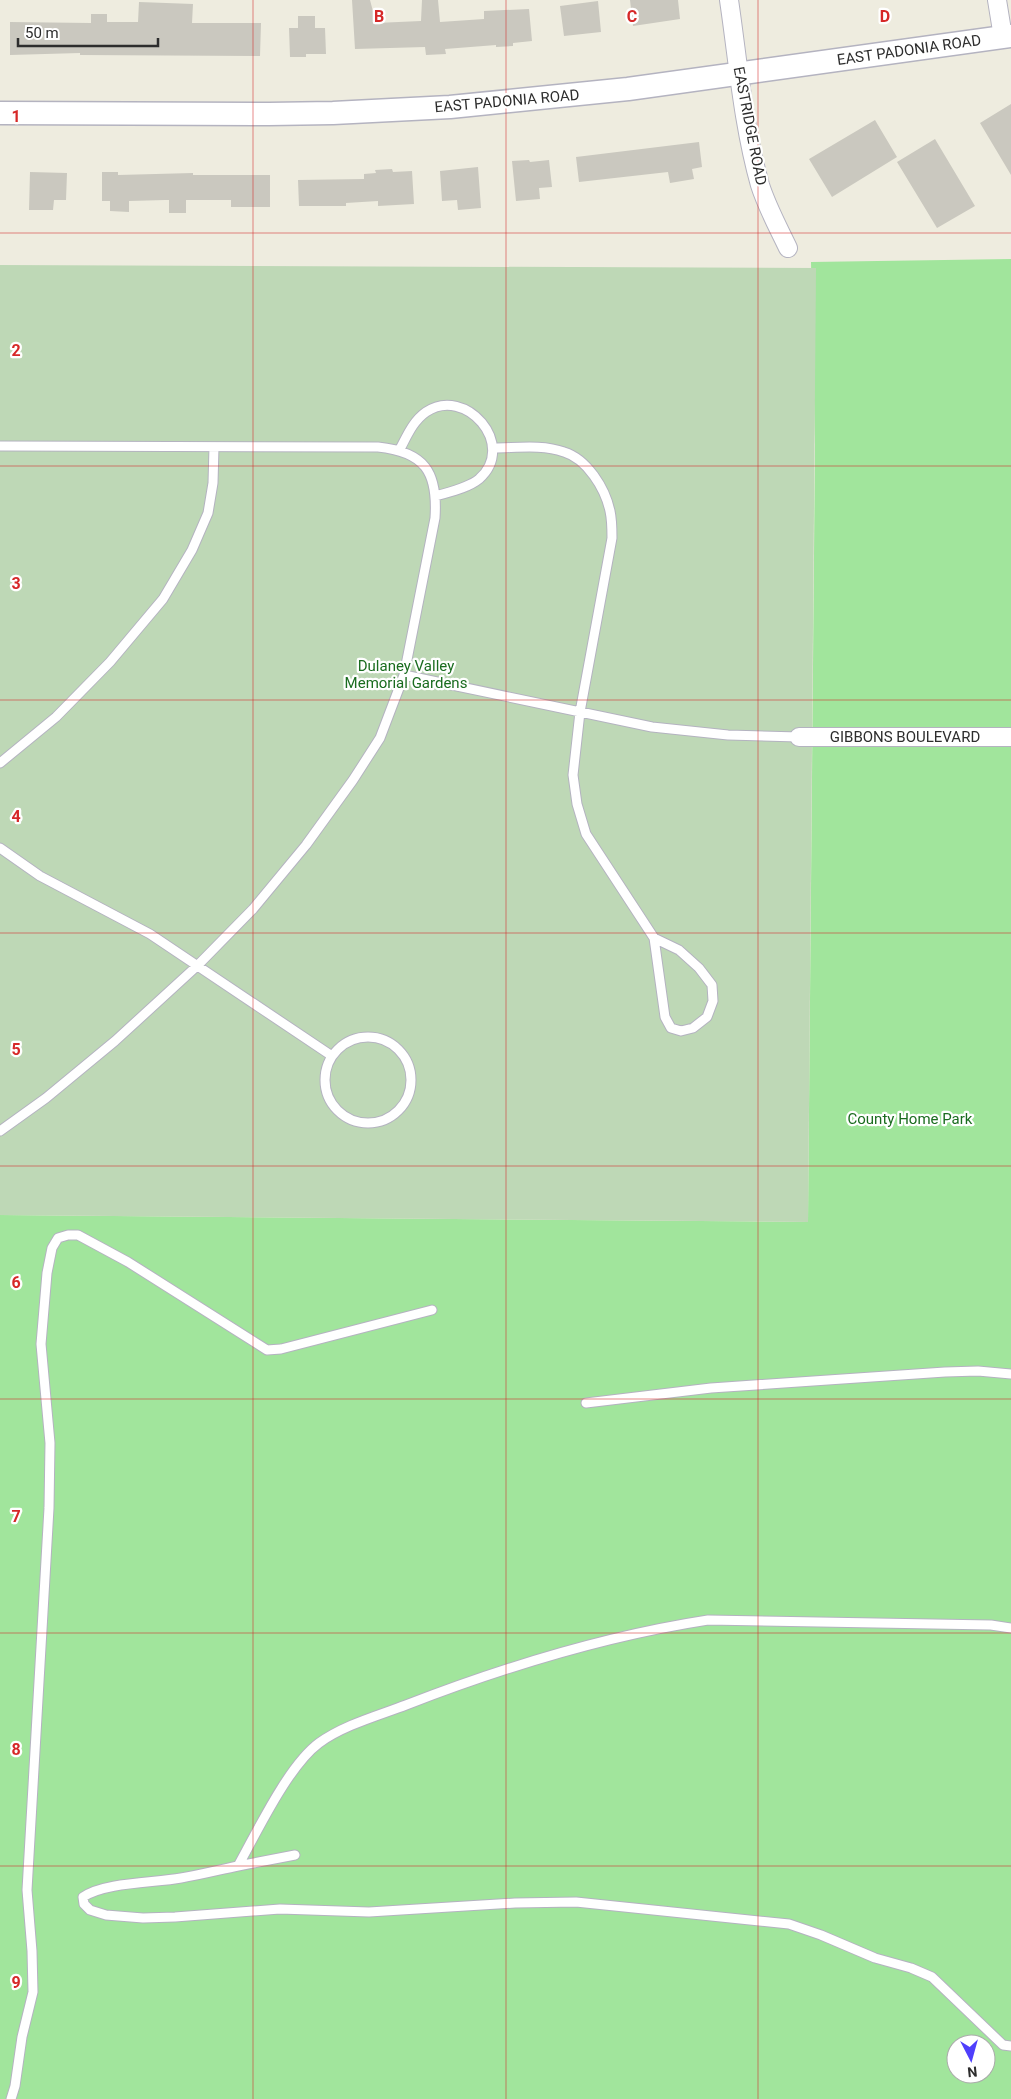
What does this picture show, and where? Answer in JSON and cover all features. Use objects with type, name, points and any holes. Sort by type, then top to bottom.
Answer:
[{"type":"street","name":"EASTRIDGE ROAD","points":[[729,0],[739,74],[760,185],[770,212],[788,248]]},
{"type":"street","points":[[997,0],[1007,37]]},
{"type":"street","name":"EAST PADONIA ROAD","points":[[0,113],[269,114],[388,111],[552,98],[1007,37]]},
{"type":"street","name":"GIBBONS BOULEVARD","points":[[799,737],[1011,738]]},
{"type":"lane","points":[[400,449],[414,424],[427,411],[447,405],[464,409],[478,418],[488,429],[494,448],[489,465],[478,479],[462,488],[436,496]]},
{"type":"lane","points":[[0,446],[378,447],[400,449],[420,462],[433,479],[436,496],[435,518],[404,675],[380,738],[353,780],[306,845],[253,909],[198,965],[115,1042],[46,1098],[0,1131]]},
{"type":"lane","points":[[0,763],[56,717],[110,662],[163,599],[192,550],[208,513],[213,483],[214,447]]},
{"type":"lane","points":[[494,448],[542,448],[564,452],[581,462],[595,478],[605,495],[611,513],[612,538],[580,712],[573,775],[577,804],[586,834],[654,938],[665,1017],[671,1028],[681,1031],[693,1028],[707,1017],[713,1001],[712,985],[699,968],[679,950],[654,938]]},
{"type":"lane","points":[[404,675],[652,727],[728,734],[799,737]]},
{"type":"lane","points":[[0,848],[40,876],[150,934],[332,1056]]},
{"type":"lane","points":[[358,1039],[383,1040],[392,1045],[401,1053],[410,1075],[410,1088],[405,1102],[387,1119],[371,1123],[358,1122],[347,1118],[333,1105],[325,1086],[325,1073],[332,1056],[343,1045],[358,1039]]},
{"type":"lane","points":[[11,2099],[15,2086],[22,2037],[33,1992],[27,1890],[50,1508],[50,1443],[42,1344],[47,1274],[52,1248],[58,1238],[78,1235],[128,1262],[267,1350],[281,1349],[432,1310]]},
{"type":"lane","points":[[586,1403],[703,1388],[877,1376],[961,1371],[1011,1374]]},
{"type":"lane","points":[[238,1866],[293,1771],[318,1744],[352,1726],[457,1685],[527,1661],[664,1627],[708,1620],[991,1625],[1011,1628]]},
{"type":"lane","points":[[296,1855],[182,1878],[92,1891],[83,1897],[84,1904],[90,1910],[106,1915],[151,1918],[280,1909],[369,1912],[515,1903],[576,1902],[789,1924],[821,1935],[875,1958],[911,1968],[932,1977],[1002,2045],[1011,2046]]},
{"type":"green space","name":"County Home Park","points":[[1011,259],[1011,2099],[0,2099],[0,1215],[808,1222],[815,444],[811,262]]},
{"type":"green space","name":"Dulaney Valley Memorial Gardens","points":[[0,265],[816,268],[808,1222],[0,1215]]},
{"type":"building","points":[[352,0],[370,0],[376,23],[421,21],[422,0],[438,0],[440,22],[484,19],[484,11],[529,9],[532,41],[513,43],[513,46],[496,47],[496,45],[445,49],[446,54],[426,55],[425,47],[355,49]]},
{"type":"building","points":[[630,0],[678,0],[680,19],[633,26]]},
{"type":"building","points":[[598,1],[601,32],[564,36],[560,6]]},
{"type":"building","points":[[139,2],[193,4],[192,23],[261,23],[260,56],[80,55],[80,53],[10,55],[10,22],[91,23],[91,14],[107,14],[107,22],[138,22]]},
{"type":"building","points":[[298,16],[315,16],[315,28],[325,28],[326,54],[306,54],[306,57],[290,57],[289,28],[298,28]]},
{"type":"building","points":[[1011,104],[1011,175],[980,123]]},
{"type":"building","points":[[875,120],[897,157],[832,197],[809,159]]},
{"type":"building","points":[[935,139],[975,206],[937,228],[897,162]]},
{"type":"building","points":[[699,142],[702,167],[692,169],[694,179],[670,183],[668,172],[579,182],[576,157]]},
{"type":"building","points":[[529,160],[530,162],[549,160],[552,187],[539,188],[540,199],[516,201],[512,161]]},
{"type":"building","points":[[478,167],[481,208],[458,210],[457,200],[442,201],[440,171]]},
{"type":"building","points":[[392,169],[393,172],[412,171],[414,204],[378,206],[378,201],[346,203],[346,206],[299,206],[298,180],[364,179],[364,174],[376,173],[375,170]]},
{"type":"building","points":[[30,172],[67,173],[66,200],[54,200],[53,210],[29,210]]},
{"type":"building","points":[[102,172],[118,172],[118,175],[193,173],[193,175],[270,175],[270,207],[231,207],[231,200],[186,200],[186,213],[169,213],[169,200],[165,200],[129,201],[129,212],[110,211],[110,201],[102,201]]}]
